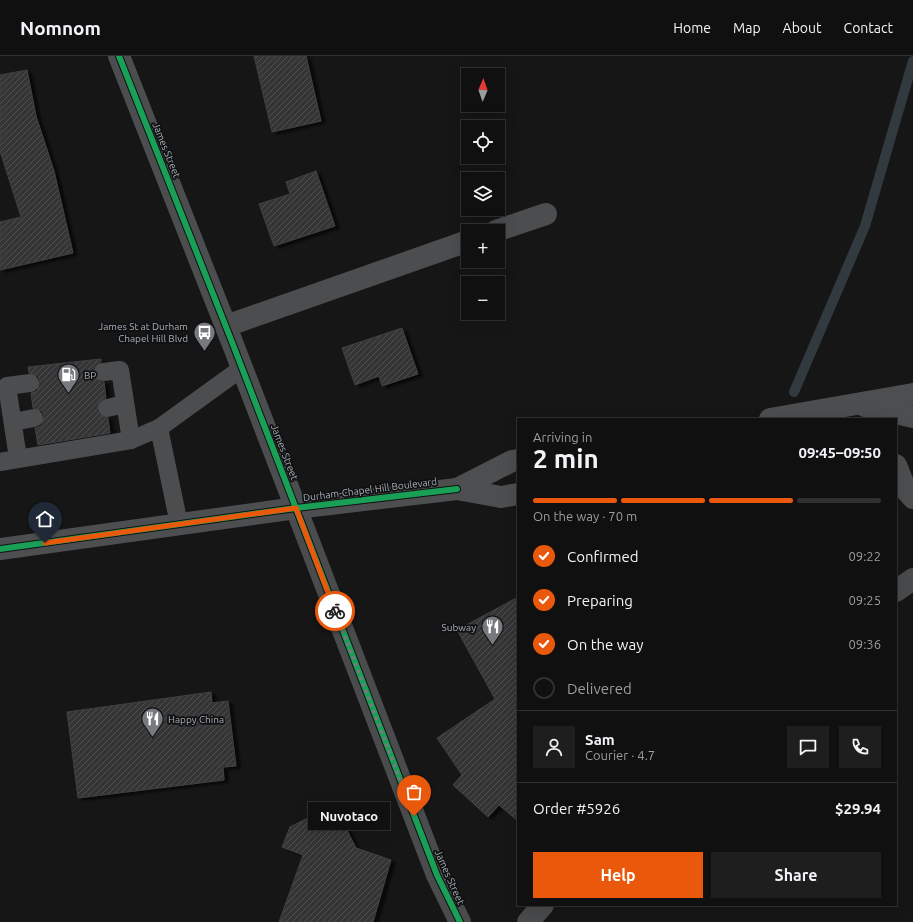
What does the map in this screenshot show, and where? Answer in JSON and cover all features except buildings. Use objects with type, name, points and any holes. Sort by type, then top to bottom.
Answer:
[{"type":"main road","points":[[776,418],[913,394]]},
{"type":"main road","points":[[857,404],[913,417]]},
{"type":"main road","points":[[457,489],[512,461],[517,460]]},
{"type":"main road","points":[[897,465],[913,464]]},
{"type":"main road","points":[[897,468],[906,490],[913,498]]},
{"type":"main road","name":"Durham-Chapel Hill Boulevard","points":[[0,549],[296,508],[457,489],[501,497],[517,494]]},
{"type":"street","name":"James Street","points":[[119,56],[226,326],[437,875],[460,922]]},
{"type":"street","points":[[505,228],[546,214]]},
{"type":"street","points":[[226,326],[461,243]]},
{"type":"street","points":[[897,591],[913,579]]},
{"type":"street","points":[[528,922],[542,906]]},
{"type":"lane","points":[[0,462],[131,440],[159,428],[242,368]]},
{"type":"lane","points":[[103,372],[120,370],[131,440]]},
{"type":"lane","points":[[18,458],[7,386],[30,383]]},
{"type":"lane","points":[[107,408],[125,404]]},
{"type":"lane","points":[[13,422],[34,418]]},
{"type":"lane","points":[[159,428],[179,524]]},
{"type":"waterway","points":[[794,392],[865,226],[913,61]]},
{"type":"cycle path","points":[[119,56],[232,342],[437,875],[460,922]]},
{"type":"cycle path","points":[[0,549],[296,508],[457,489]]},
{"type":"way so far","points":[[335,611],[414,816]]},
{"type":"place","name":"James St at Durham Chapel Hill Blvd","points":[[204,352]]},
{"type":"place","name":"BP","points":[[69,394]]},
{"type":"place","name":"Subway","points":[[492,646]]},
{"type":"place","name":"Happy China","points":[[152,738]]},
{"type":"place","name":"Nuvotaco","points":[[414,816]]},
{"type":"route","points":[[45,543],[296,508],[335,611]]}]
